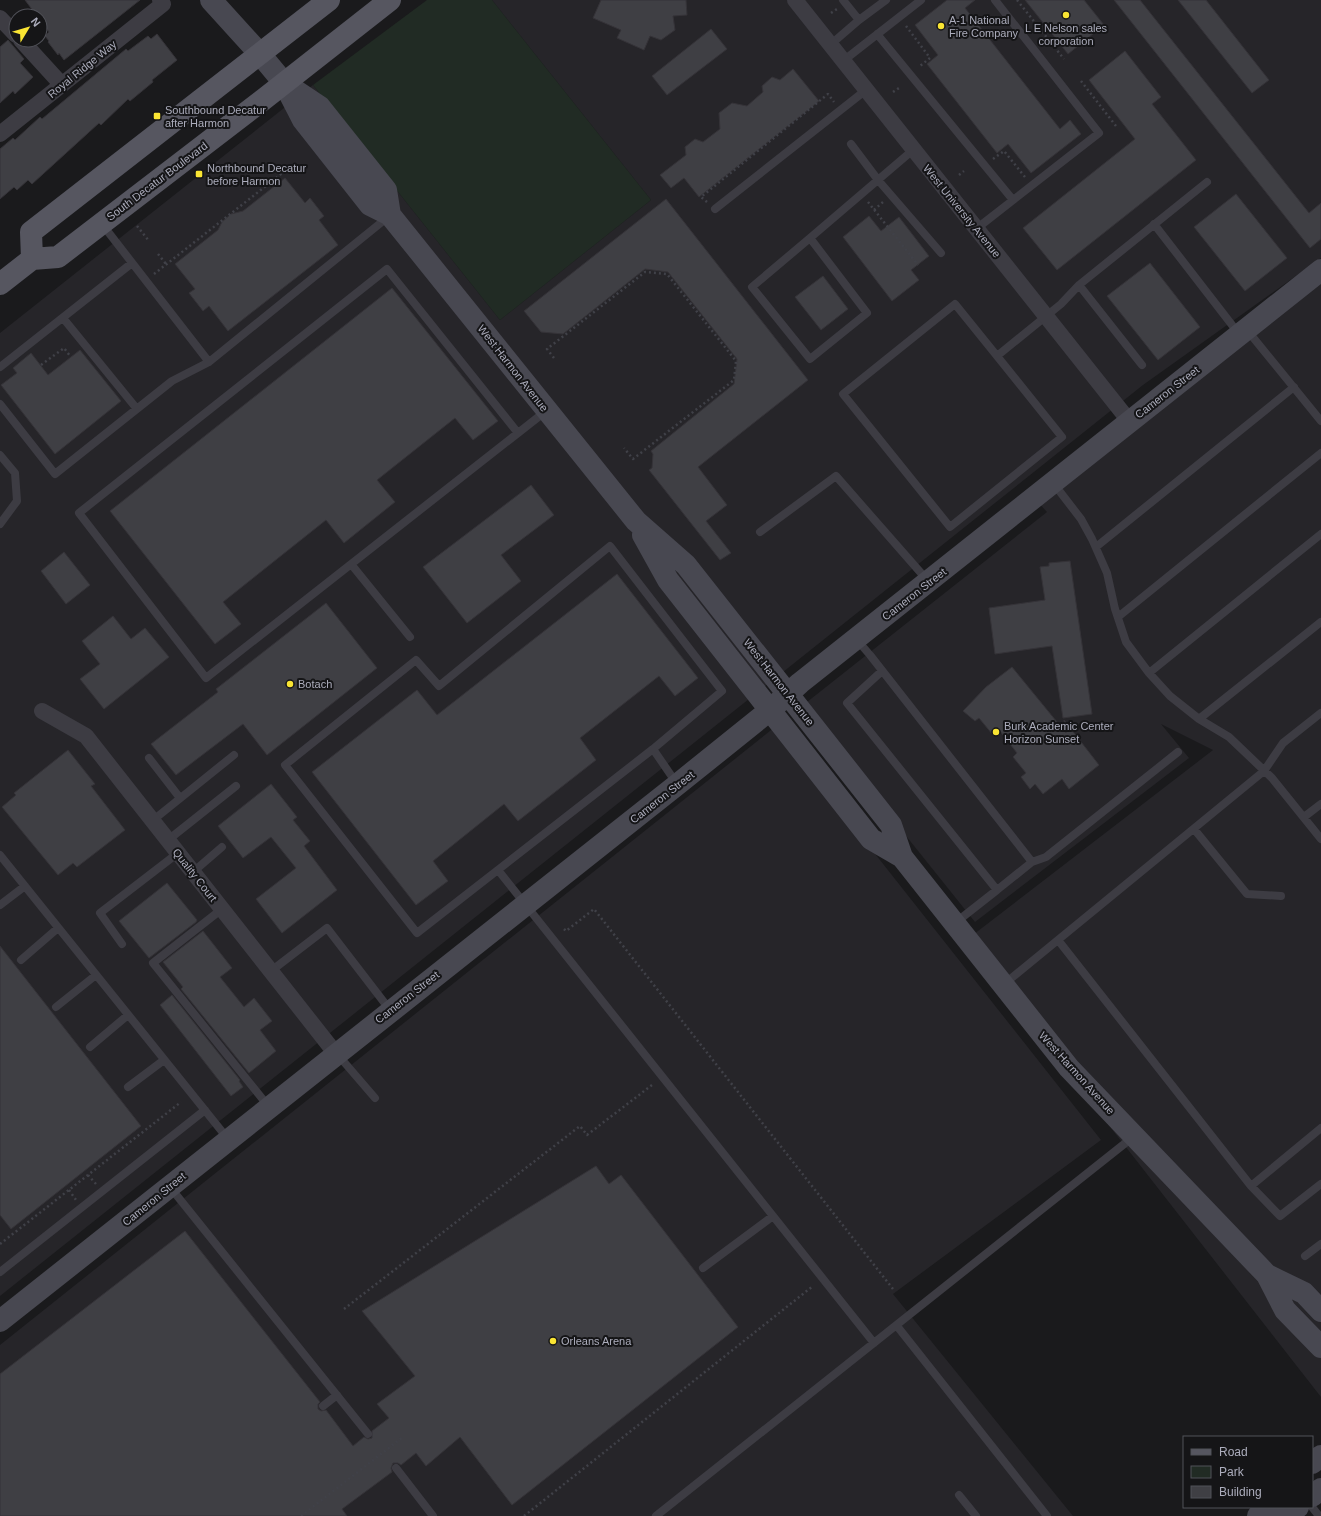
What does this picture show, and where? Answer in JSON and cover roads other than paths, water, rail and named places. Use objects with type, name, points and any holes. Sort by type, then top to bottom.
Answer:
[{"type":"main road","name":"West Harmon Avenue","points":[[212,0],[284,83],[303,120],[370,205],[390,215],[546,411],[636,521],[686,566],[788,693],[891,824],[902,857],[1069,1068],[1267,1275],[1285,1310],[1321,1347]]},
{"type":"main road","points":[[0,284],[32,259],[31,232],[329,0]]},
{"type":"main road","name":"South Decatur Boulevard","points":[[32,259],[58,257],[390,0]]},
{"type":"main road","name":"Cameron Street","points":[[1,1318],[678,784],[770,710],[788,693],[1243,332],[1320,274]]},
{"type":"main road","name":"West Harmon Avenue","points":[[636,521],[668,580],[871,839],[902,857]]},
{"type":"main road","name":"West Harmon Avenue","points":[[1267,1275],[1304,1293],[1321,1311]]},
{"type":"main road","points":[[1313,1462],[1321,1456]]},
{"type":"main road","points":[[1313,1495],[1321,1489]]},
{"type":"main road","points":[[1258,1516],[1264,1508]]},
{"type":"main road","points":[[1280,1516],[1296,1508]]},
{"type":"street","name":"West University Avenue","points":[[795,0],[1130,422]]},
{"type":"street","name":"Royal Ridge Way","points":[[0,134],[162,2]]},
{"type":"street","points":[[0,18],[8,26]]},
{"type":"street","points":[[27,48],[62,85]]},
{"type":"street","name":"Quality Court","points":[[42,711],[86,736],[336,1054]]},
{"type":"lane","points":[[843,0],[859,20]]},
{"type":"lane","points":[[830,45],[859,20],[886,0]]},
{"type":"lane","points":[[843,61],[921,0]]},
{"type":"lane","points":[[976,229],[1099,133],[995,0]]},
{"type":"lane","points":[[877,34],[1013,200]]},
{"type":"lane","points":[[715,209],[866,90]]},
{"type":"lane","points":[[851,144],[878,180],[941,253]]},
{"type":"lane","points":[[810,238],[867,313],[810,359],[752,287],[913,150]]},
{"type":"lane","points":[[997,356],[1061,304],[1079,285],[1206,182]]},
{"type":"lane","points":[[0,404],[55,474],[172,381],[209,362],[390,215]]},
{"type":"lane","points":[[102,223],[209,362]]},
{"type":"lane","points":[[1154,224],[1243,332],[1294,387],[1321,421]]},
{"type":"lane","points":[[0,366],[132,263]]},
{"type":"lane","points":[[518,433],[387,269],[79,514],[206,678],[351,564],[518,433],[546,411]]},
{"type":"lane","points":[[1079,285],[1142,365]]},
{"type":"lane","points":[[955,304],[997,356],[1062,437],[950,527],[843,394],[955,304]]},
{"type":"lane","points":[[63,318],[137,409]]},
{"type":"lane","points":[[1096,547],[1294,387]]},
{"type":"lane","points":[[1118,617],[1321,453]]},
{"type":"lane","points":[[0,455],[15,473],[17,501],[0,524]]},
{"type":"lane","points":[[760,532],[836,476],[929,582]]},
{"type":"lane","points":[[1053,483],[1081,519],[1096,547],[1107,573],[1126,642],[1149,673],[1170,696],[1199,719],[1229,737],[1264,771],[1321,839]]},
{"type":"lane","points":[[1149,673],[1321,534]]},
{"type":"lane","points":[[610,546],[722,691],[653,749],[417,933],[285,765],[416,660],[439,686],[610,546]]},
{"type":"lane","points":[[351,564],[410,637]]},
{"type":"lane","points":[[1199,719],[1321,622]]},
{"type":"lane","points":[[857,639],[1032,862]]},
{"type":"lane","points":[[882,671],[847,703],[997,890]]},
{"type":"lane","points":[[1002,985],[1264,771],[1284,743],[1321,713]]},
{"type":"lane","points":[[653,749],[678,784]]},
{"type":"lane","points":[[954,924],[1032,862],[1046,857],[1178,752]]},
{"type":"lane","points":[[152,821],[234,755]]},
{"type":"lane","points":[[149,758],[180,798]]},
{"type":"lane","points":[[168,840],[236,786]]},
{"type":"lane","points":[[1304,818],[1321,804]]},
{"type":"lane","points":[[1194,829],[1247,894],[1281,896]]},
{"type":"lane","points":[[193,872],[222,847]]},
{"type":"lane","points":[[122,944],[100,913],[178,853]]},
{"type":"lane","points":[[0,855],[228,1140]]},
{"type":"lane","points":[[498,870],[874,1344]]},
{"type":"lane","points":[[0,905],[25,886]]},
{"type":"lane","points":[[222,909],[153,963],[269,1108]]},
{"type":"lane","points":[[20,960],[58,928]]},
{"type":"lane","points":[[272,971],[327,928],[390,1011]]},
{"type":"lane","points":[[1058,940],[1251,1186],[1280,1216],[1321,1184]]},
{"type":"lane","points":[[56,1007],[96,975]]},
{"type":"lane","points":[[90,1047],[128,1015]]},
{"type":"lane","points":[[336,1054],[375,1098]]},
{"type":"lane","points":[[128,1087],[164,1060]]},
{"type":"lane","points":[[0,1272],[204,1110]]},
{"type":"lane","points":[[1251,1186],[1321,1128]]},
{"type":"lane","points":[[656,1516],[1134,1137]]},
{"type":"lane","points":[[170,1186],[368,1434]]},
{"type":"lane","points":[[703,1268],[773,1216]]},
{"type":"lane","points":[[1306,1256],[1321,1244]]},
{"type":"lane","points":[[897,1326],[1047,1516]]},
{"type":"lane","points":[[323,1406],[337,1395]]},
{"type":"lane","points":[[396,1468],[434,1516]]},
{"type":"lane","points":[[959,1494],[976,1516]]},
{"type":"lane","points":[[1313,1508],[1319,1516]]},
{"type":"place","name":"L E Nelson sales corporation","points":[[1066,15]]},
{"type":"place","name":"A-1 National Fire Company","points":[[941,26]]},
{"type":"place","name":"Southbound Decatur after Harmon","points":[[157,116]]},
{"type":"place","name":"Northbound Decatur before Harmon","points":[[199,174]]},
{"type":"place","name":"Botach","points":[[290,684]]},
{"type":"place","name":"Burk Academic Center Horizon Sunset","points":[[996,732]]},
{"type":"place","name":"Orleans Arena","points":[[553,1341]]}]
